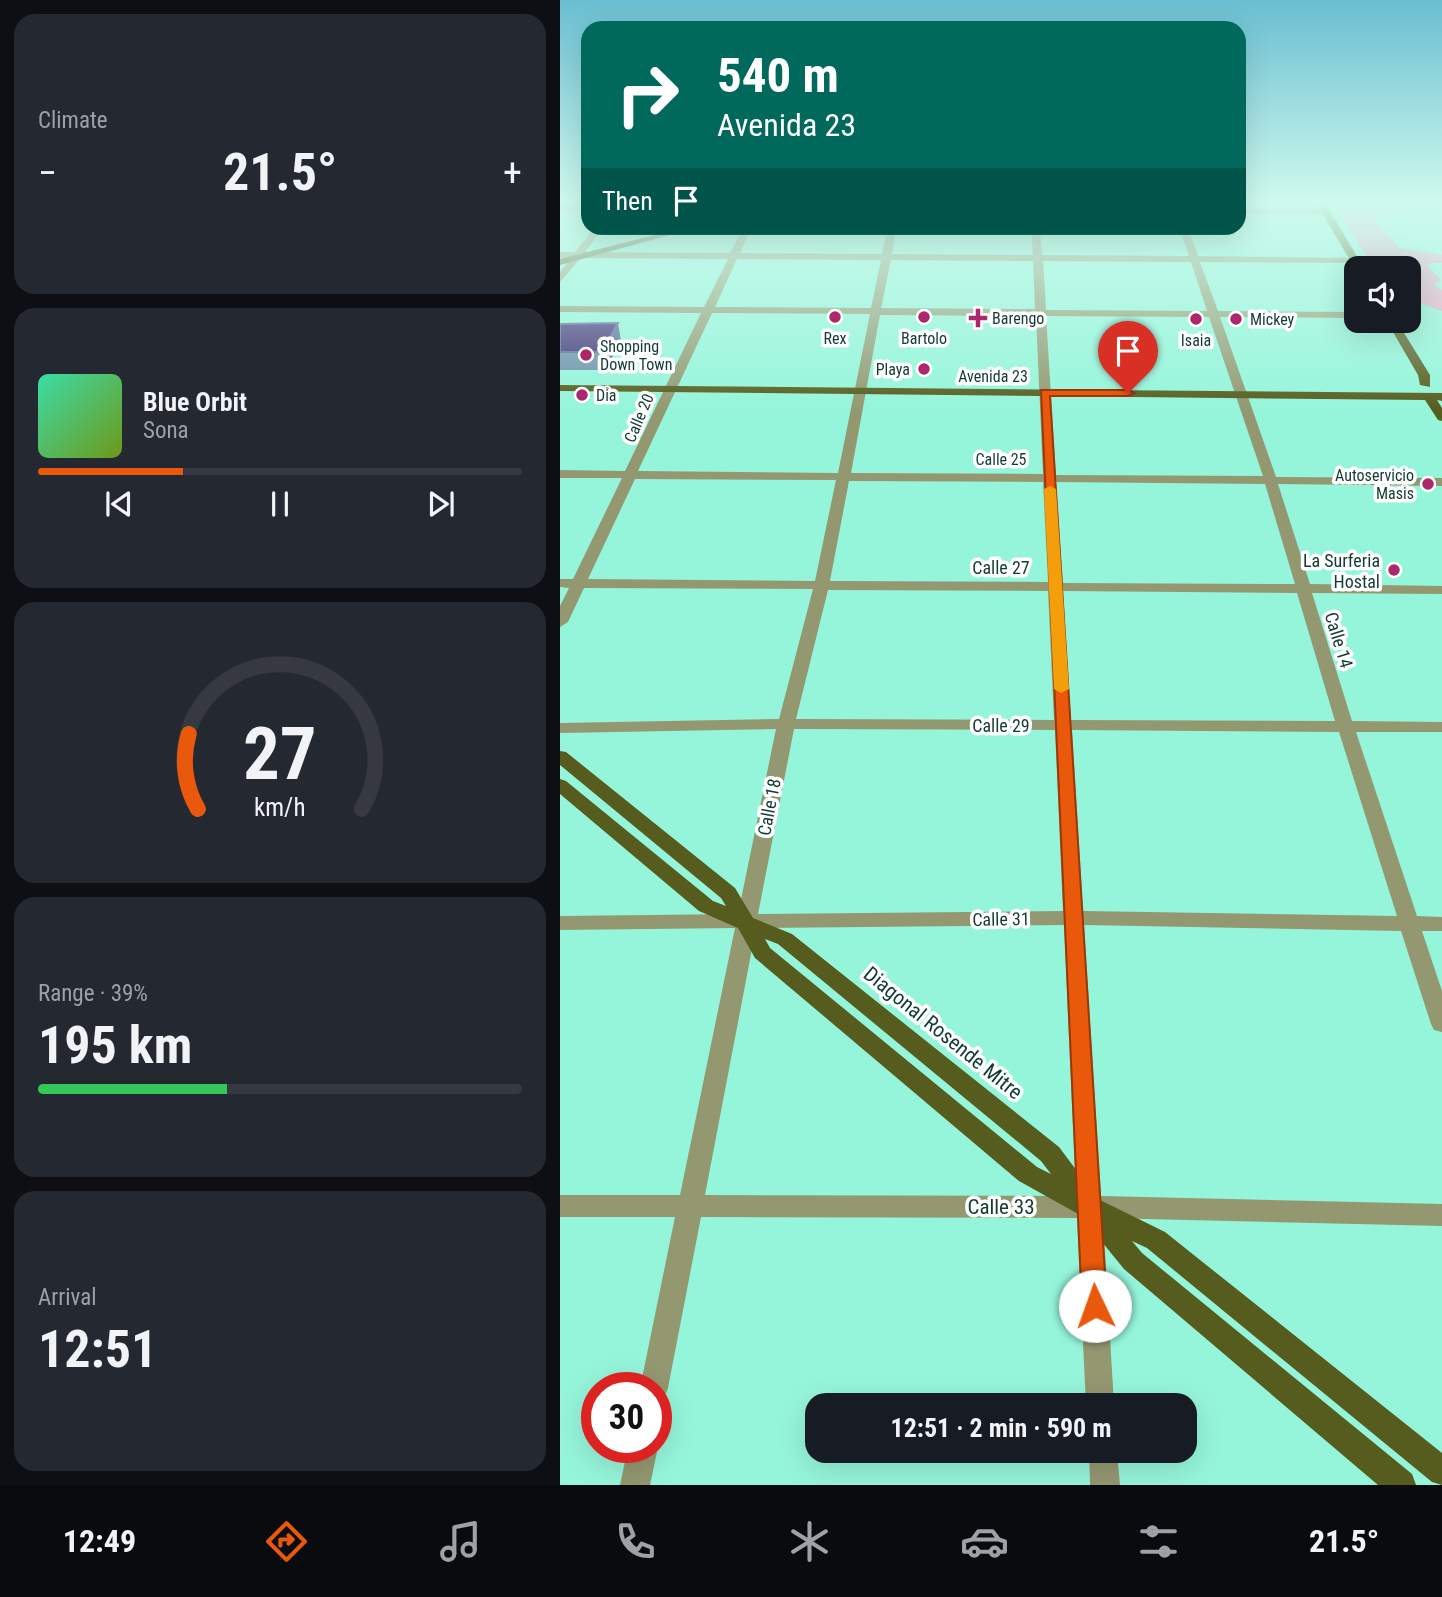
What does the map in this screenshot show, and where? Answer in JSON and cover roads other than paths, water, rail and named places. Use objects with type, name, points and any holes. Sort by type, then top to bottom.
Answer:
[{"type":"main road","points":[[1398,333],[1442,417]]},
{"type":"main road","name":"Avenida 23","points":[[560,379],[670,385]]},
{"type":"main road","name":"Avenida 23","points":[[560,388],[670,385],[1238,389],[1442,387]]},
{"type":"main road","points":[[560,756],[728,893],[762,953],[1028,1174],[1156,1240],[1442,1472]]},
{"type":"main road","points":[[560,785],[706,906],[746,923]]},
{"type":"main road","points":[[1089,1207],[1133,1261],[1401,1485]]},
{"type":"street","name":"Calle 20","points":[[560,622],[726,272]]},
{"type":"street","name":"Calle 18","points":[[657,1372],[786,724],[822,585],[882,272]]},
{"type":"street","points":[[1038,272],[1099,1393]]},
{"type":"street","name":"Calle 14","points":[[1199,272],[1270,479],[1345,725],[1442,1024]]},
{"type":"street","points":[[560,309],[1344,315]]},
{"type":"street","name":"Calle 25","points":[[560,474],[1442,482]]},
{"type":"street","name":"Calle 27","points":[[560,583],[1442,590]]},
{"type":"street","name":"Calle 29","points":[[560,728],[786,724],[1442,727]]},
{"type":"street","name":"Calle 31","points":[[560,923],[1073,918],[1442,924]]},
{"type":"street","name":"Calle 33","points":[[560,1206],[1089,1207],[1442,1215]]},
{"type":"street","points":[[635,1485],[640,1463]]},
{"type":"street","points":[[1104,1463],[1105,1485]]},
{"type":"place","name":"Rex","points":[[835,317]]},
{"type":"place","name":"Bartolo","points":[[924,317]]},
{"type":"place","name":"Barengo","points":[[978,318]]},
{"type":"place","name":"Isaia","points":[[1196,319]]},
{"type":"place","name":"Mickey","points":[[1236,319]]},
{"type":"place","name":"Shopping Down Town","points":[[586,355]]},
{"type":"place","name":"Playa","points":[[924,369]]},
{"type":"place","name":"Dia","points":[[582,395]]},
{"type":"place","name":"Autoservicio Masis","points":[[1428,484]]},
{"type":"place","name":"La Surferia Hostal","points":[[1394,570]]}]
